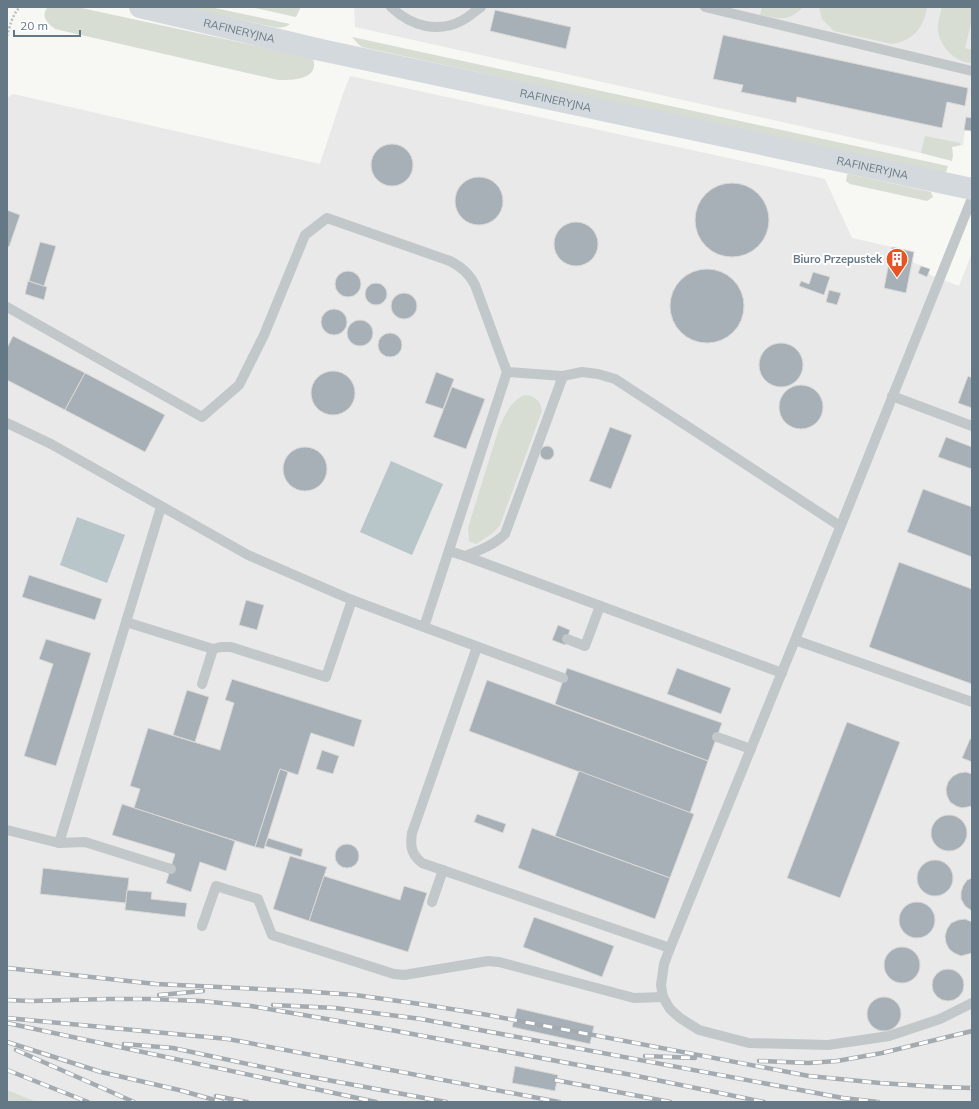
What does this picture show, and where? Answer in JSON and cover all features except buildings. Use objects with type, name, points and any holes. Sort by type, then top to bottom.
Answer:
[{"type":"street","name":"RAFINERYJNA","points":[[140,7],[320,50],[972,189]]},
{"type":"lane","points":[[391,7],[402,17],[415,24],[428,27],[442,27],[453,25],[465,20],[481,7]]},
{"type":"lane","points":[[705,7],[972,71]]},
{"type":"lane","points":[[972,198],[782,674],[670,948],[664,964],[661,985],[663,997],[670,1009],[680,1018],[699,1030],[749,1043],[765,1044],[828,1044],[889,1036],[940,1019],[972,1003]]},
{"type":"lane","points":[[7,307],[202,417],[239,385],[264,335],[305,235],[327,218],[450,261],[461,267],[470,276],[475,284],[507,372],[424,627]]},
{"type":"lane","points":[[507,372],[563,376],[582,372],[598,374],[615,379],[840,526]]},
{"type":"lane","points":[[465,556],[487,547],[505,534],[563,376]]},
{"type":"lane","points":[[892,396],[972,426]]},
{"type":"lane","points":[[7,423],[51,444],[248,555],[352,600],[563,678]]},
{"type":"lane","points":[[59,843],[161,507]]},
{"type":"lane","points":[[449,551],[782,674]]},
{"type":"lane","points":[[126,622],[213,649],[231,647],[326,677],[352,600]]},
{"type":"lane","points":[[567,639],[585,646],[600,606]]},
{"type":"lane","points":[[795,640],[972,702]]},
{"type":"lane","points":[[477,646],[412,833],[410,843],[411,851],[422,863],[670,948]]},
{"type":"lane","points":[[202,684],[213,649]]},
{"type":"lane","points":[[717,737],[751,749]]},
{"type":"lane","points":[[7,830],[59,843],[85,842],[171,869]]},
{"type":"lane","points":[[432,902],[443,870]]},
{"type":"lane","points":[[202,926],[216,886],[258,899],[272,935],[394,974],[404,975],[488,961],[499,962],[634,998],[663,997]]},
{"type":"path","points":[[7,36],[16,11],[20,7]]},
{"type":"shaded area","points":[[48,7],[77,7],[313,58],[314,65],[309,75],[297,79],[278,80],[55,29],[47,22],[45,16]]},
{"type":"shaded area","points":[[182,7],[210,7],[290,24],[278,28]]},
{"type":"shaded area","points":[[251,7],[301,7],[296,17]]},
{"type":"shaded area","points":[[354,7],[972,7],[972,131],[965,130],[963,145],[921,153],[355,27]]},
{"type":"shaded area","points":[[762,7],[803,7],[798,12],[788,17],[773,18],[760,15]]},
{"type":"shaded area","points":[[819,7],[927,7],[923,21],[916,32],[906,40],[892,44],[834,31],[822,19]]},
{"type":"shaded area","points":[[942,7],[972,7],[972,19],[965,48],[972,50],[972,63],[955,57],[942,43],[938,29]]},
{"type":"shaded area","points":[[352,37],[948,166],[946,172],[939,173],[362,47]]},
{"type":"shaded area","points":[[350,76],[825,179],[852,238],[914,252],[912,262],[930,269],[928,274],[959,286],[972,253],[972,1102],[37,1102],[7,1090],[7,98],[13,94],[320,164]]},
{"type":"shaded area","points":[[925,136],[960,143],[961,145],[952,147],[952,161],[921,153]]},
{"type":"shaded area","points":[[849,174],[931,192],[933,197],[927,201],[850,184],[846,181],[847,175]]},
{"type":"shaded area","points":[[525,395],[537,400],[542,411],[500,525],[493,533],[476,544],[469,541],[468,528],[499,428],[512,404],[520,397]]},
{"type":"shaded area","points":[[391,461],[443,484],[412,555],[360,532]]},
{"type":"shaded area","points":[[77,517],[125,535],[107,583],[60,565]]},
{"type":"shaded area","points":[[7,1090],[37,1102],[7,1102]]},
{"type":"railway","points":[[7,968],[156,984],[355,995],[488,1015],[809,1076],[880,1083],[972,1088]]},
{"type":"railway","points":[[159,995],[203,991]]},
{"type":"railway","points":[[7,1000],[150,999],[201,1001],[251,1006],[391,1030],[632,1075],[764,1102]]},
{"type":"railway","points":[[273,1005],[335,1008],[421,1019],[843,1098],[878,1102]]},
{"type":"railway","points":[[7,1018],[228,1039],[559,1102]]},
{"type":"railway","points":[[7,1023],[376,1102]]},
{"type":"railway","points":[[759,1061],[808,1063],[837,1061],[882,1053],[972,1031]]},
{"type":"railway","points":[[7,1042],[101,1072],[179,1090],[222,1102]]},
{"type":"railway","points":[[124,1044],[173,1048],[295,1074],[446,1102]]},
{"type":"railway","points":[[16,1050],[134,1102]]},
{"type":"railway","points":[[645,1056],[695,1058]]},
{"type":"railway","points":[[7,1070],[88,1102]]},
{"type":"railway","points":[[555,1080],[670,1102]]},
{"type":"railway","points":[[216,1096],[247,1102]]},
{"type":"place","name":"Biuro Przepustek","points":[[897,278]]}]
